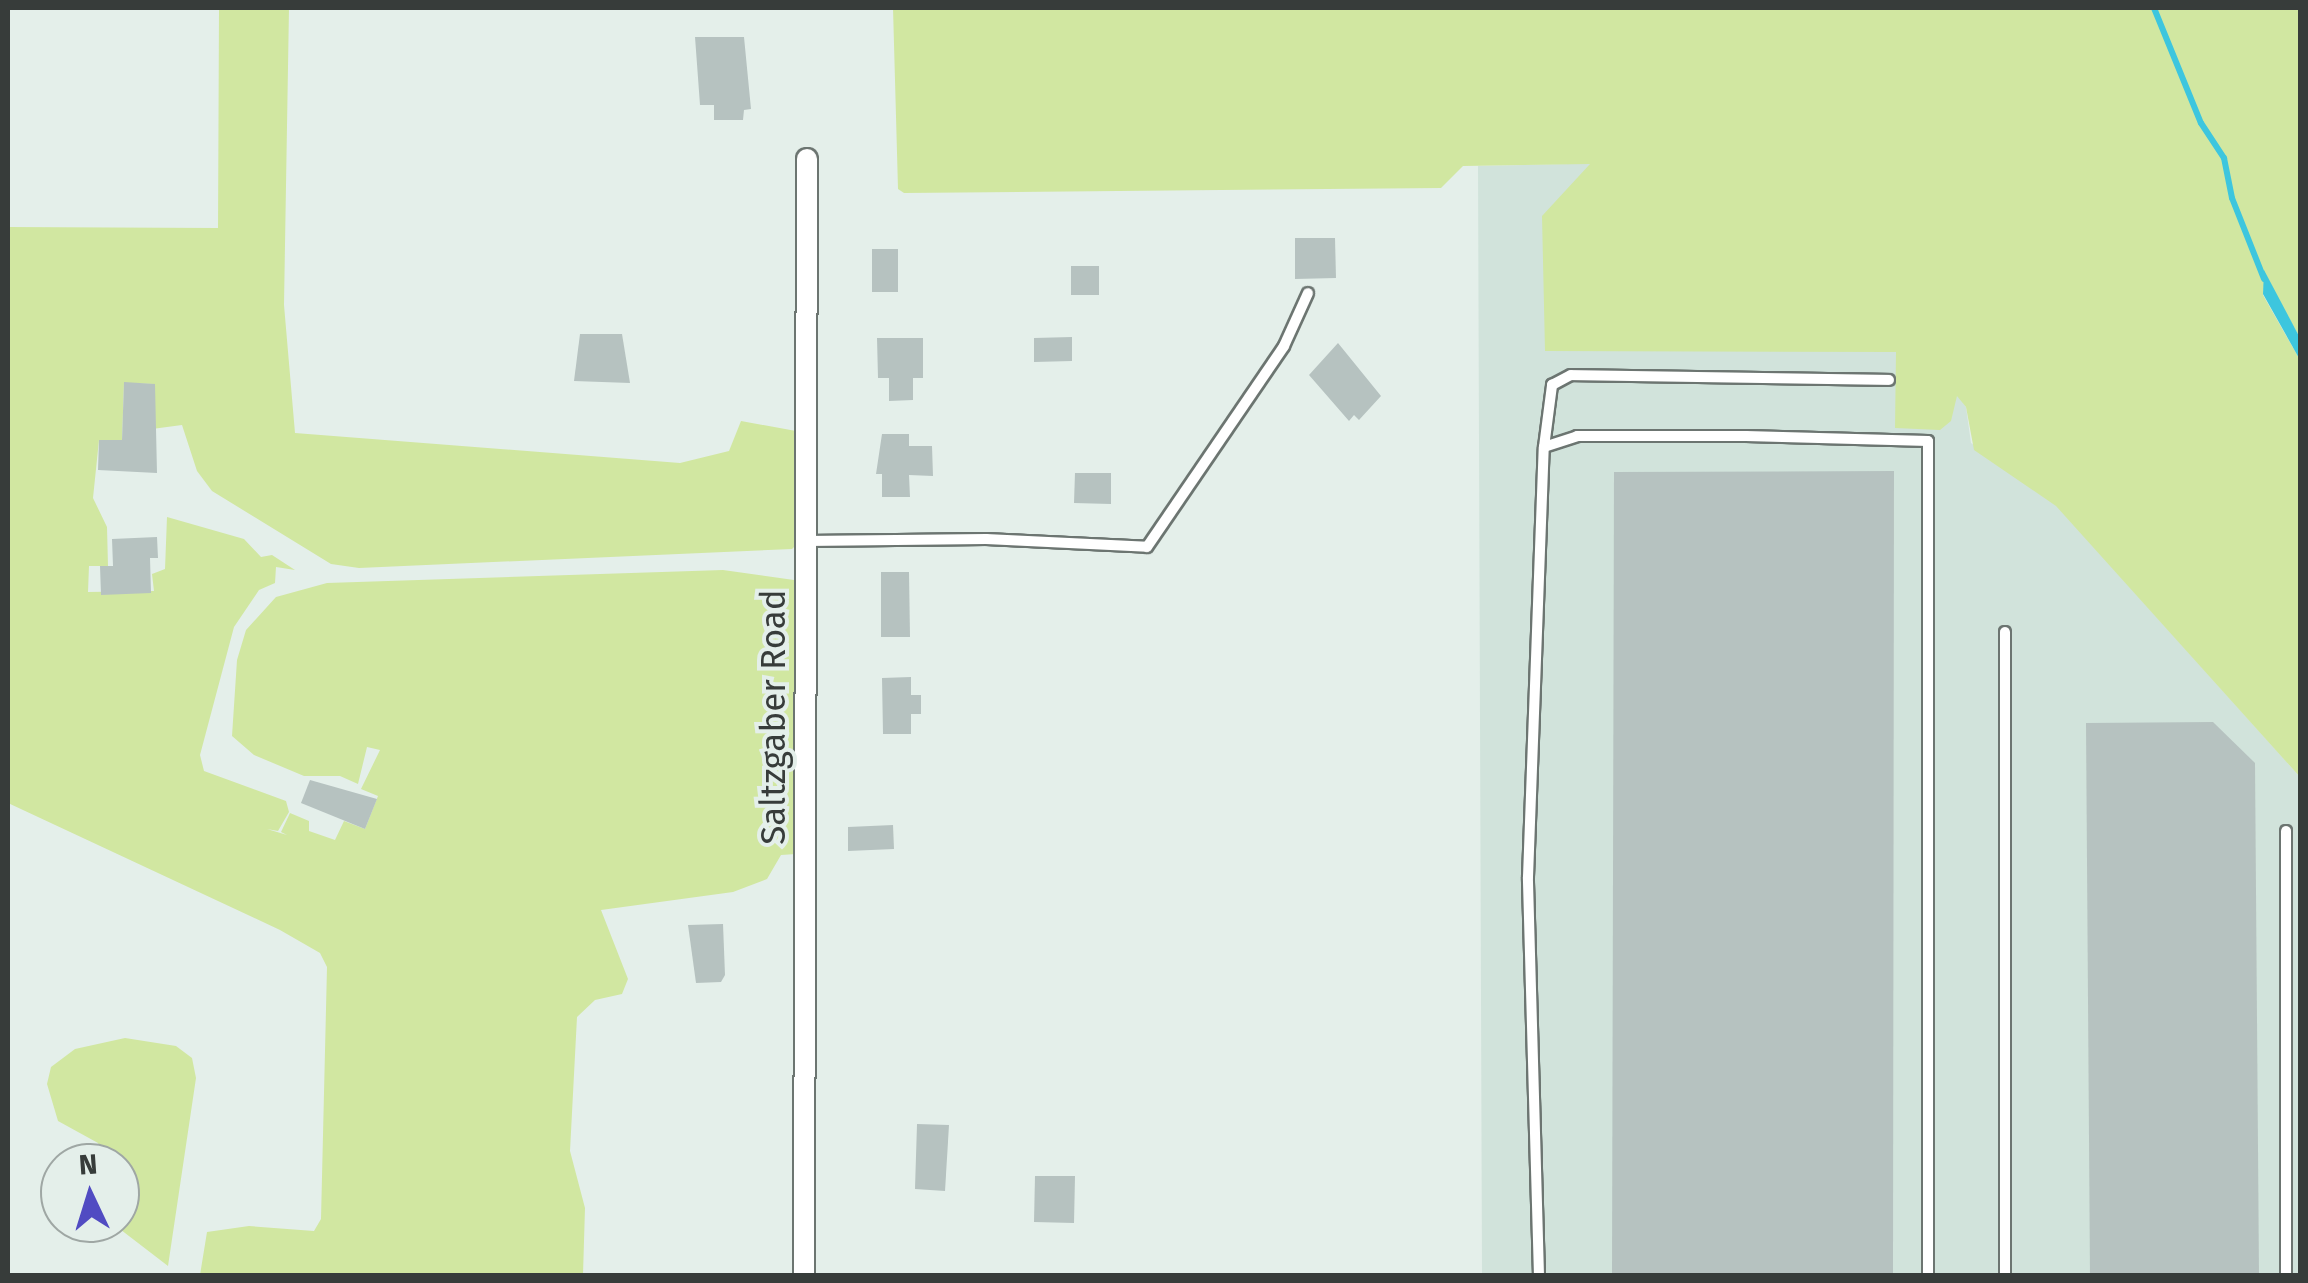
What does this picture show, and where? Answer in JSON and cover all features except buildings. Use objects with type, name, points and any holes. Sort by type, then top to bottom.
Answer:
[{"type":"street","name":"Saltzgaber Road","points":[[804,1276],[807,159]]},
{"type":"lane","points":[[805,541],[986,539],[1148,548],[1178,511],[1292,334],[1308,293]]},
{"type":"lane","points":[[1539,1276],[1528,877],[1544,447],[1552,385],[1571,375],[1889,380]]},
{"type":"lane","points":[[1544,447],[1577,436],[1928,442],[1928,1276]]},
{"type":"lane","points":[[2005,1276],[2006,632]]},
{"type":"lane","points":[[2286,831],[2286,1276]]},
{"type":"shaded area","points":[[1797,159],[1966,407],[1971,443],[2056,505],[2300,777],[2300,1275],[1482,1275],[1478,166]]},
{"type":"green space","points":[[219,8],[289,8],[284,305],[295,433],[680,463],[729,451],[741,421],[796,431],[798,543],[792,549],[359,568],[331,564],[212,491],[197,471],[182,425],[152,429],[154,384],[124,383],[122,441],[99,440],[93,498],[107,527],[108,566],[89,566],[88,592],[154,591],[152,574],[165,569],[167,517],[244,539],[261,557],[272,555],[295,570],[276,567],[275,583],[259,590],[234,627],[200,755],[204,771],[286,801],[289,812],[278,831],[267,829],[287,835],[281,832],[290,813],[309,821],[309,831],[335,840],[344,821],[365,829],[378,796],[361,789],[380,750],[367,747],[358,784],[340,776],[304,776],[254,755],[232,736],[237,660],[246,630],[276,597],[327,583],[723,570],[794,580],[796,854],[781,855],[767,879],[733,892],[601,910],[628,979],[622,994],[595,1000],[577,1017],[570,1151],[585,1208],[583,1275],[200,1275],[207,1232],[249,1226],[314,1231],[321,1219],[327,967],[320,953],[280,930],[8,803],[8,227],[218,228]]},
{"type":"green space","points":[[893,8],[2300,8],[2300,338],[2265,275],[2263,295],[2300,360],[2300,777],[2056,506],[1974,450],[1966,407],[1957,396],[1951,421],[1940,430],[1895,428],[1896,352],[1545,351],[1542,216],[1590,164],[1463,166],[1441,188],[904,193],[898,189]]},
{"type":"green space","points":[[125,1038],[176,1046],[192,1058],[196,1078],[168,1266],[138,1243],[140,1143],[98,1143],[58,1121],[47,1084],[51,1067],[75,1049]]},
{"type":"water","points":[[2264,270],[2300,338],[2300,360],[2263,294]]},
{"type":"waterway","points":[[2154,8],[2201,123],[2224,158],[2232,198],[2264,279]]}]
